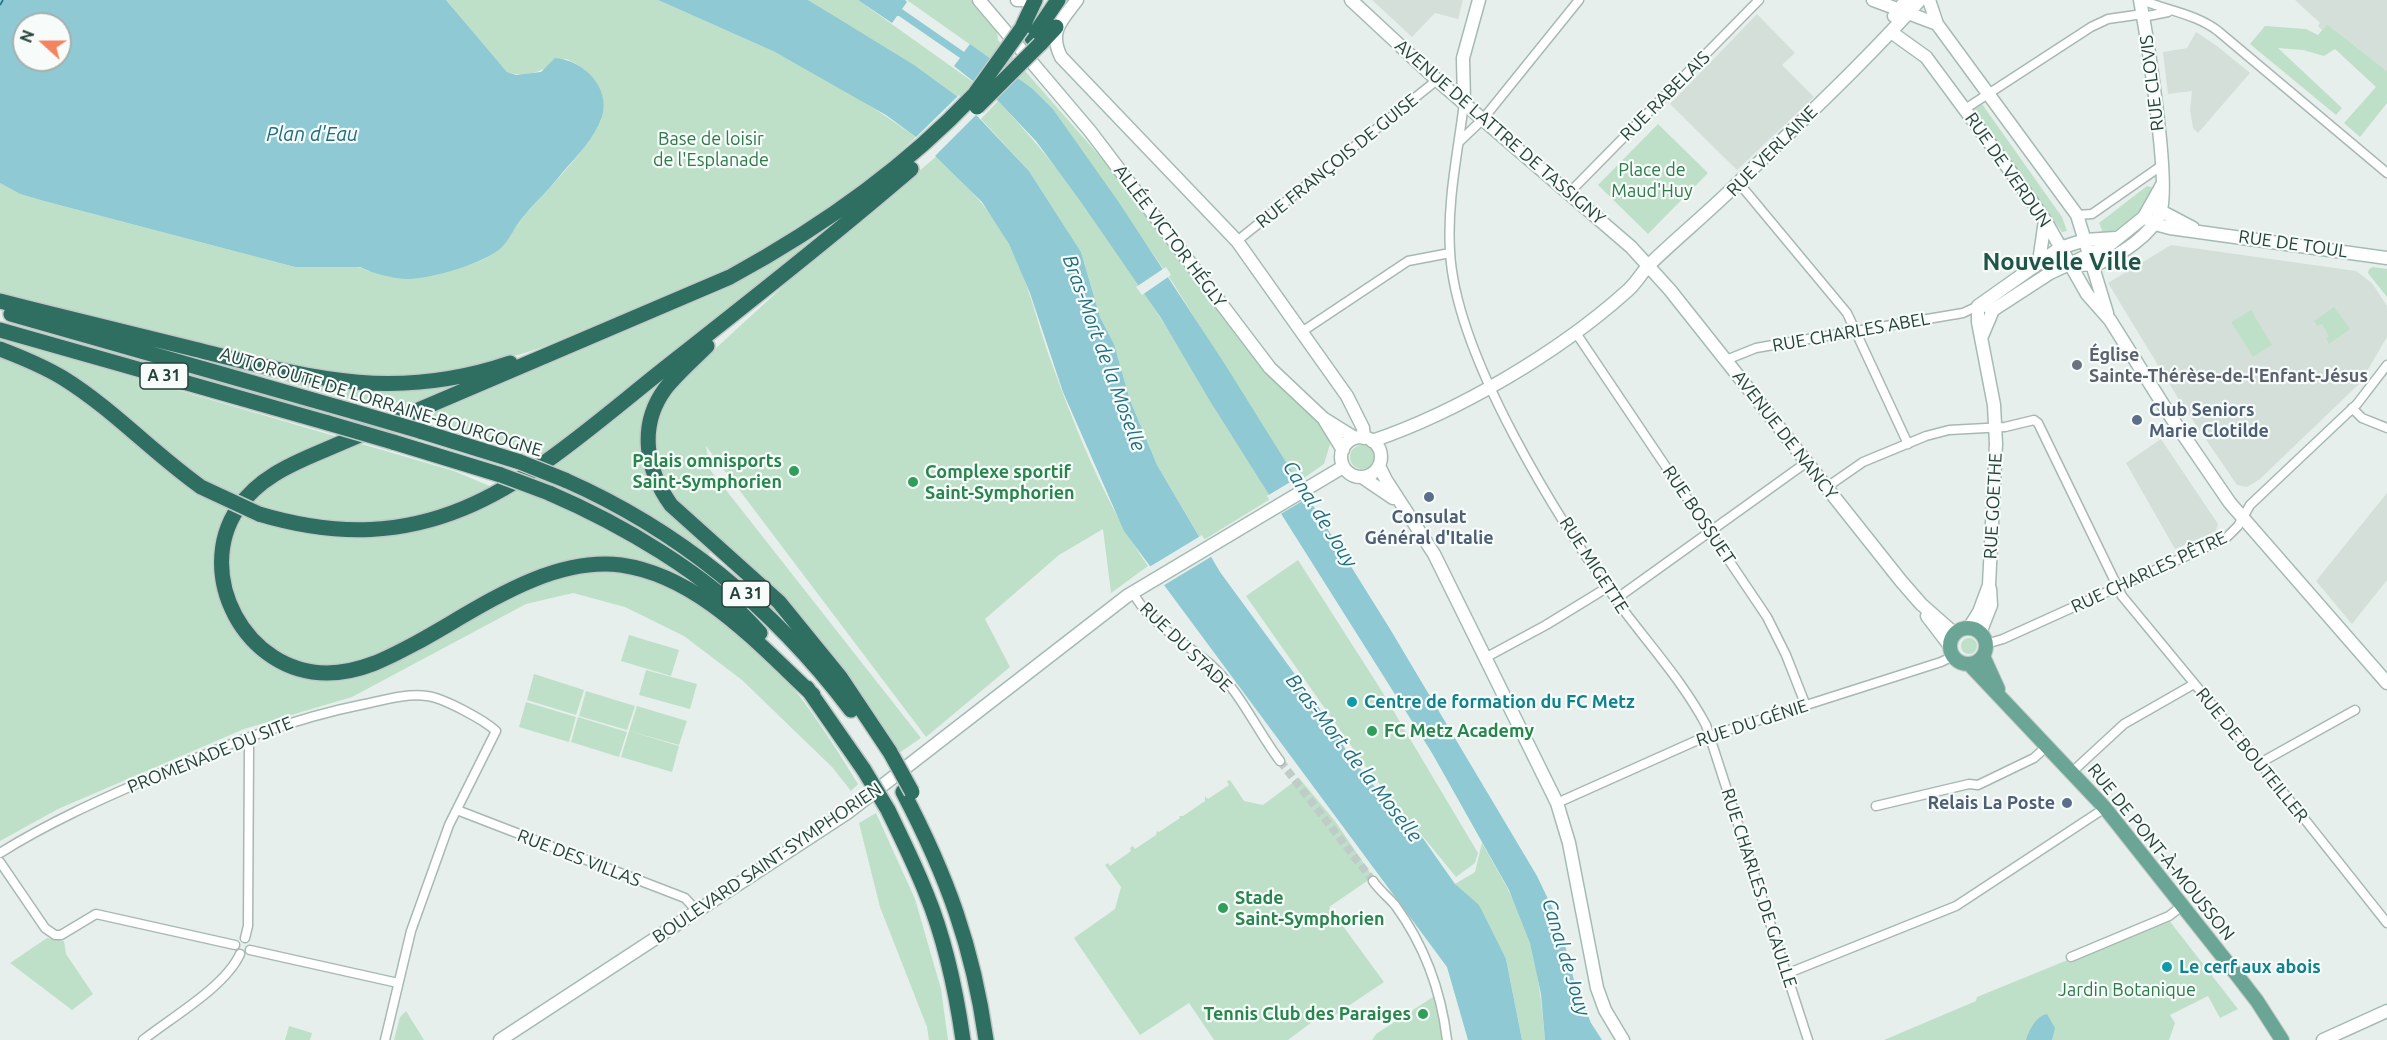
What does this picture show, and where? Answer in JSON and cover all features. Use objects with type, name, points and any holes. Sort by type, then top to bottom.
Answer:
[{"type":"highway","points":[[1029,39],[1035,0]]},
{"type":"highway","points":[[0,349],[38,364],[88,395],[168,463],[201,487],[259,514],[308,526],[368,530],[402,526],[469,508],[501,492],[559,455],[742,309],[903,169],[975,101],[1029,39],[1051,0]]},
{"type":"highway","points":[[975,101],[1029,39],[1058,0]]},
{"type":"highway","points":[[1029,39],[1056,27]]},
{"type":"highway","points":[[813,695],[751,638],[698,594],[644,570],[597,564],[563,570],[527,583],[385,660],[355,670],[325,673],[290,666],[261,649],[244,631],[231,610],[224,589],[222,566],[224,542],[231,519],[263,482],[320,452],[720,282],[778,251],[903,169]]},
{"type":"highway","points":[[0,301],[315,377],[375,385],[421,383],[501,366],[626,322]]},
{"type":"highway","points":[[742,309],[665,389],[657,404],[648,435],[651,468],[659,488],[671,505],[779,602],[840,677],[887,754],[935,837],[934,851],[961,922],[973,967],[986,1040]]},
{"type":"highway","name":"AUTOROUTE DE LORRAINE-BOURGOGNE","points":[[0,310],[420,431],[520,462],[565,480],[650,524],[694,554],[752,600],[807,655],[887,754]]},
{"type":"highway","name":"AUTOROUTE DE LORRAINE-BOURGOGNE","points":[[0,330],[328,423],[501,475],[549,493],[618,526],[704,583],[757,630],[813,695],[888,810],[930,905],[958,1007],[963,1040]]},
{"type":"main road","name":"ALLÉE VICTOR HÉGLY","points":[[979,0],[1029,39],[1152,210],[1270,368],[1323,418],[1343,450]]},
{"type":"main road","points":[[1017,0],[1028,0]]},
{"type":"main road","points":[[1077,0],[1056,27],[1057,45],[1064,60],[1237,241],[1347,396],[1363,428],[1364,439],[1380,460],[1401,504],[1434,554],[1557,803],[1569,843],[1597,988],[1605,1011],[1623,1040]]},
{"type":"main road","name":"AVENUE DE LATTRE DE TASSIGNY","points":[[1351,0],[1437,80],[1631,247],[1648,266]]},
{"type":"main road","points":[[1464,103],[1463,58],[1479,0]]},
{"type":"main road","points":[[1873,0],[1937,24]]},
{"type":"main road","points":[[1891,32],[1906,0]]},
{"type":"main road","points":[[1902,12],[1920,0]]},
{"type":"main road","name":"RUE DE VERDUN","points":[[1929,0],[1937,24],[2077,215],[2110,320]]},
{"type":"main road","name":"RUE CLOVIS","points":[[2141,0],[2163,184],[2156,209]]},
{"type":"main road","name":"RUE DE VERDUN","points":[[1891,32],[1921,51],[1965,109],[2044,220],[2087,294],[2110,320],[2169,414],[2242,518],[2387,683]]},
{"type":"main road","name":"RUE VERLAINE","points":[[1409,428],[1490,386],[1576,333],[1627,292],[1648,266],[1738,182],[1891,32]]},
{"type":"main road","points":[[1982,337],[1993,310],[2050,273],[2090,260],[2156,209]]},
{"type":"main road","points":[[2090,260],[2101,263],[2145,236],[2155,224],[2156,209]]},
{"type":"main road","name":"RUE DE TOUL","points":[[2156,209],[2200,231]]},
{"type":"main road","name":"RUE DE TOUL","points":[[2144,217],[2155,224],[2387,258]]},
{"type":"main road","points":[[2039,262],[2044,220]]},
{"type":"main road","points":[[1978,306],[2061,248],[2085,240],[2116,238]]},
{"type":"main road","name":"AVENUE DE NANCY","points":[[1648,266],[1726,360],[1952,645]]},
{"type":"main road","name":"RUE GOETHE","points":[[1978,306],[1996,427],[1989,585],[1991,605],[1979,640]]},
{"type":"main road","name":"ALLÉE VICTOR HÉGLY","points":[[1323,418],[1364,439]]},
{"type":"main road","points":[[1401,504],[1362,477],[1351,475],[1343,467],[1343,450],[1364,439],[1409,428]]},
{"type":"main road","points":[[1362,477],[1374,473],[1380,460],[1409,428]]},
{"type":"main road","name":"BOULEVARD SAINT-SYMPHORIEN","points":[[500,1040],[847,813],[1137,590],[1314,482],[1343,467]]},
{"type":"main road","points":[[1952,645],[1979,640],[1977,662],[1969,664]]},
{"type":"main road","name":"RUE DE PONT-À-MOUSSON","points":[[1979,640],[2001,696]]},
{"type":"main road","name":"RUE DE PONT-À-MOUSSON","points":[[1952,645],[1957,661],[1969,664],[2105,808],[2257,1001],[2282,1040]]},
{"type":"main road","points":[[2323,1040],[2356,1028],[2387,1011]]},
{"type":"main road","points":[[2341,1040],[2356,1028]]},
{"type":"street","points":[[1459,142],[1483,119],[1579,0]]},
{"type":"street","name":"RUE RABELAIS","points":[[1569,193],[1760,0]]},
{"type":"street","points":[[2141,0],[2168,12],[2189,16],[2218,31],[2387,173]]},
{"type":"street","points":[[1965,109],[2091,27],[2108,19],[2168,12]]},
{"type":"street","name":"RUE FRANÇOIS DE GUISE","points":[[1237,241],[1437,80]]},
{"type":"street","name":"RUE MIGETTE","points":[[1464,103],[1451,197],[1450,254],[1464,318],[1490,386],[1548,494],[1616,599],[1682,684],[1710,736]]},
{"type":"street","points":[[2077,215],[2092,214],[2161,166]]},
{"type":"street","points":[[1738,182],[1847,314],[1908,444]]},
{"type":"street","points":[[1303,331],[1408,261],[1450,254]]},
{"type":"street","points":[[1978,306],[1993,310]]},
{"type":"street","name":"RUE CHARLES ABEL","points":[[1726,360],[1756,348],[1963,313],[1978,306]]},
{"type":"street","name":"RUE BOSSUET","points":[[1576,333],[1767,616],[1786,655],[1806,706]]},
{"type":"street","name":"RUE CHARLES PÊTRE","points":[[1979,640],[2117,588],[2226,538],[2233,533],[2253,502],[2352,408],[2372,387],[2387,365]]},
{"type":"street","points":[[2352,408],[2362,418],[2387,428]]},
{"type":"street","name":"RUE DE BOUTEILLER","points":[[1996,427],[2034,420],[2038,423],[2117,588],[2387,923]]},
{"type":"street","points":[[1827,487],[1863,462],[1908,444],[1949,430],[1996,427]]},
{"type":"street","points":[[1616,599],[1807,462]]},
{"type":"street","points":[[1485,658],[1546,626],[1608,587]]},
{"type":"street","name":"RUE DU STADE","points":[[1137,590],[1141,603],[1181,643],[1208,662],[1231,687],[1280,761]]},
{"type":"street","name":"RUE DU GÉNIE","points":[[1557,803],[1710,736],[1806,706],[1952,645]]},
{"type":"street","points":[[2072,772],[2124,724],[2194,684]]},
{"type":"street","name":"PROMENADE DU SITE","points":[[0,853],[38,829],[245,738],[331,711],[416,696],[440,700],[496,731],[457,810]]},
{"type":"street","points":[[2260,764],[2355,710]]},
{"type":"street","name":"RUE CHARLES DE GAULLE","points":[[1710,736],[1808,1040]]},
{"type":"street","points":[[244,938],[248,926],[249,760],[245,738]]},
{"type":"street","points":[[1876,806],[1970,784],[1978,785],[2034,758],[2047,746]]},
{"type":"street","points":[[1786,974],[1956,906],[2105,808]]},
{"type":"street","points":[[385,1040],[411,932],[449,825],[457,810]]},
{"type":"street","name":"RUE DES VILLAS","points":[[457,810],[685,898],[697,911]]},
{"type":"street","points":[[0,862],[45,928],[55,935],[61,935],[96,914],[235,945],[240,954]]},
{"type":"street","points":[[1373,881],[1393,903],[1417,939],[1431,970],[1443,1008],[1447,1040]]},
{"type":"street","points":[[2071,957],[2169,916],[2183,905]]},
{"type":"street","points":[[235,945],[237,940],[244,938]]},
{"type":"street","points":[[244,938],[250,943],[250,950]]},
{"type":"street","points":[[250,950],[398,983]]},
{"type":"street","points":[[240,954],[245,954],[250,950]]},
{"type":"street","points":[[143,1040],[214,985],[235,966],[240,954]]},
{"type":"shaded area","points":[[1372,0],[1463,0],[1458,19],[1435,13],[1412,37]]},
{"type":"shaded area","points":[[2295,0],[2387,0],[2387,71],[2327,24],[2322,30],[2318,26],[2320,23]]},
{"type":"shaded area","points":[[1757,14],[1795,53],[1782,65],[1814,97],[1737,170],[1670,104]]},
{"type":"shaded area","points":[[2196,32],[2250,73],[2198,133],[2193,128],[2190,110],[2192,91],[2168,94],[2163,52],[2187,48]]},
{"type":"shaded area","points":[[2171,245],[2356,271],[2372,283],[2387,306],[2387,337],[2360,383],[2260,479],[2247,487],[2237,485],[2181,403],[2108,283]]},
{"type":"shaded area","points":[[2161,439],[2218,524],[2216,531],[2175,549],[2126,463]]},
{"type":"shaded area","points":[[2387,493],[2387,580],[2352,624],[2316,581]]},
{"type":"green space","name":"Base de loisir de l'Esplanade","points":[[446,0],[658,0],[775,52],[856,96],[916,137],[873,177],[823,213],[728,270],[577,335],[534,350],[491,363],[408,378],[322,373],[0,294],[0,183],[20,194],[44,201],[295,267],[342,265],[368,271],[414,272],[459,268],[488,257],[504,243],[524,216],[580,153],[598,127],[603,111],[602,102],[598,89],[585,71],[579,65],[566,59],[531,74],[507,72]]},
{"type":"green space","points":[[808,0],[858,0],[973,82],[959,98]]},
{"type":"green space","points":[[907,0],[973,0],[997,31],[998,40],[1187,256],[1270,368],[1323,418],[1330,444],[1324,464],[1297,483],[1173,283],[1053,109],[1033,89]]},
{"type":"green space","points":[[2327,24],[2387,71],[2387,103],[2360,137],[2344,123],[2376,87],[2335,49],[2324,56],[2303,50],[2278,48],[2342,108],[2336,115],[2250,44],[2265,26],[2306,29],[2318,35]]},
{"type":"green space","points":[[998,101],[1076,193],[1111,242],[1272,498],[1202,541],[1157,465],[1130,400],[1114,344],[1100,317],[1081,252],[1029,171],[981,119]]},
{"type":"green space","points":[[1982,104],[2062,217],[2067,231],[2062,232],[1974,111],[1974,106],[1976,108]]},
{"type":"green space","name":"Place de Maud'Huy","points":[[1658,124],[1708,173],[1648,234],[1598,185]]},
{"type":"green space","points":[[937,156],[985,208],[1009,244],[1022,273],[1052,364],[1082,442],[1119,518],[1148,566],[1111,593],[1103,529],[1059,555],[985,619],[1010,667],[926,737],[706,446],[711,471],[921,738],[899,753],[851,685],[800,623],[745,564],[683,508],[674,516],[714,548],[685,582],[632,561],[604,559],[583,561],[562,565],[522,579],[468,610],[472,617],[533,586],[582,571],[618,570],[647,577],[665,585],[704,606],[732,626],[780,672],[820,725],[858,784],[851,791],[832,767],[742,680],[684,636],[625,607],[573,593],[526,604],[352,697],[244,729],[58,809],[0,841],[0,338],[454,471],[511,495],[568,455],[685,361],[690,372],[815,257]]},
{"type":"green space","points":[[2147,186],[2154,188],[2145,204],[2133,218],[2119,229],[2101,234],[2099,223]]},
{"type":"green space","points":[[810,237],[814,239],[548,458],[439,425],[441,421],[419,415]]},
{"type":"green space","points":[[2373,267],[2387,269],[2387,297],[2368,273]]},
{"type":"green space","points":[[2334,307],[2350,329],[2329,344],[2326,339],[2329,336],[2322,324],[2317,326],[2314,321]]},
{"type":"green space","points":[[2251,310],[2272,345],[2253,357],[2231,322]]},
{"type":"green space","points":[[162,348],[347,387],[494,371],[407,411],[375,403],[367,404]]},
{"type":"green space","points":[[1362,445],[1367,446],[1373,452],[1373,462],[1367,468],[1362,469],[1357,468],[1351,462],[1350,457],[1351,452],[1357,446]]},
{"type":"green space","name":"FC Metz Academy","points":[[1298,560],[1378,685],[1478,853],[1475,863],[1456,877],[1366,767],[1246,596]]},
{"type":"green space","points":[[629,635],[679,650],[671,676],[621,661]]},
{"type":"green space","points":[[1966,638],[1972,638],[1977,646],[1975,652],[1966,654],[1961,649],[1961,643]]},
{"type":"green space","points":[[646,670],[697,684],[690,709],[639,695]]},
{"type":"green space","points":[[534,674],[584,690],[576,715],[527,700]]},
{"type":"green space","points":[[586,691],[635,706],[627,730],[579,716]]},
{"type":"green space","points":[[526,702],[576,717],[569,742],[519,727]]},
{"type":"green space","points":[[637,706],[687,721],[679,745],[629,731]]},
{"type":"green space","points":[[578,717],[627,732],[619,757],[571,742]]},
{"type":"green space","points":[[629,731],[679,746],[672,772],[621,757]]},
{"type":"green space","name":"Stade Saint-Symphorien","points":[[1299,778],[1335,821],[1373,877],[1329,907],[1384,982],[1329,1019],[1324,1013],[1288,1040],[1214,1040],[1189,1003],[1140,1035],[1074,938],[1115,909],[1121,887],[1105,865],[1108,863],[1110,866],[1131,851],[1130,848],[1133,846],[1135,849],[1156,835],[1157,831],[1159,832],[1180,818],[1179,816],[1183,816],[1205,801],[1205,796],[1208,799],[1229,785],[1227,781],[1230,780],[1244,801],[1263,805]]},
{"type":"green space","points":[[876,813],[915,899],[941,989],[948,1040],[929,1040],[927,1027],[880,907],[859,823]]},
{"type":"green space","points":[[1482,843],[1509,892],[1526,930],[1538,979],[1545,1040],[1522,1040],[1506,959],[1455,884],[1475,872]]},
{"type":"green space","name":"Jardin Botanique","points":[[2168,919],[2238,1009],[2220,1018],[2208,996],[2170,1015],[2175,1023],[2169,1040],[1884,1040],[1976,1001],[1977,997]]},
{"type":"green space","points":[[47,938],[64,941],[66,954],[93,994],[72,1010],[10,963]]},
{"type":"green space","name":"Tennis Club des Paraiges","points":[[1436,995],[1443,1040],[1372,1040],[1376,1034]]},
{"type":"green space","points":[[406,1011],[424,1040],[394,1040],[400,1017]]},
{"type":"green space","points":[[289,1026],[312,1033],[310,1040],[285,1040]]},
{"type":"water","name":"Plan d'Eau","points":[[0,0],[446,0],[507,72],[516,75],[541,72],[555,58],[565,60],[585,70],[592,77],[602,95],[604,106],[599,125],[590,140],[517,224],[502,247],[471,264],[444,273],[418,278],[390,277],[360,267],[295,267],[20,194],[0,183]]},
{"type":"water","name":"Bras-Mort de la Moselle","points":[[658,0],[808,0],[914,65],[962,100],[1029,171],[1081,252],[1100,317],[1114,344],[1130,400],[1157,465],[1220,572],[1316,703],[1348,753],[1402,821],[1408,817],[1455,884],[1479,905],[1506,959],[1522,1040],[1468,1040],[1447,967],[1124,531],[1063,392],[1030,293],[1009,244],[982,202],[916,137],[886,115],[775,52]]},
{"type":"water","name":"Canal de Jouy","points":[[858,0],[905,0],[907,2],[902,9],[964,52],[970,44],[1033,89],[1053,109],[1120,204],[1226,366],[1390,629],[1537,876],[1559,922],[1575,984],[1591,1023],[1602,1040],[1545,1040],[1541,994],[1530,943],[1509,890],[1432,753],[1210,401],[1161,318],[1081,202],[1036,141],[998,101],[954,66],[960,58],[899,16],[892,23]]},
{"type":"water","points":[[2047,1014],[2055,1028],[2052,1040],[2026,1040],[2036,1020]]},
{"type":"pier","points":[[959,95],[978,113],[934,157],[914,139]]},
{"type":"pier","points":[[1166,267],[1171,275],[1142,295],[1136,287]]},
{"type":"pier","points":[[1297,478],[1309,497],[1279,515],[1267,496]]},
{"type":"pier","points":[[1202,535],[1214,555],[1161,587],[1146,569]]},
{"type":"ferry route","points":[[0,5],[3,0]]},
{"type":"tunnel","points":[[1280,761],[1373,881]]},
{"type":"place","name":"Église Sainte-Thérèse-de-l'Enfant-Jésus","points":[[2077,365]]},
{"type":"place","name":"Club Seniors Marie Clotilde","points":[[2137,420]]},
{"type":"place","name":"Palais omnisports Saint-Symphorien","points":[[794,471]]},
{"type":"place","name":"Complexe sportif Saint-Symphorien","points":[[913,482]]},
{"type":"place","name":"Consulat Général d'Italie","points":[[1429,497]]},
{"type":"place","name":"Centre de formation du FC Metz","points":[[1352,702]]},
{"type":"place","name":"FC Metz Academy","points":[[1372,731]]},
{"type":"place","name":"Relais La Poste","points":[[2067,803]]},
{"type":"place","name":"Stade Saint-Symphorien","points":[[1223,908]]},
{"type":"place","name":"Le cerf aux abois","points":[[2167,967]]},
{"type":"place","name":"Tennis Club des Paraiges","points":[[1423,1014]]},
{"type":"district","name":"Nouvelle Ville","points":[[2062,262]]}]
